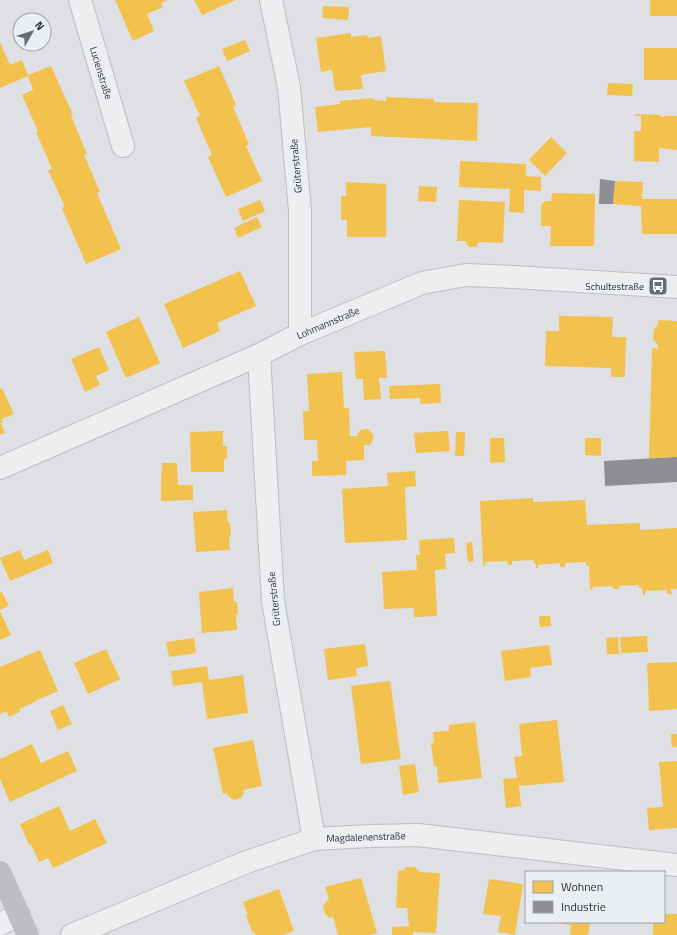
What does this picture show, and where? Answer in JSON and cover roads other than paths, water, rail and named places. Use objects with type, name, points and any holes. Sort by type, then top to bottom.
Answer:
[{"type":"street","name":"Lucienstraße","points":[[80,0],[123,146]]},
{"type":"street","name":"Grüterstraße","points":[[271,0],[290,87],[300,211],[300,334]]},
{"type":"street","name":"Lohmannstraße","points":[[0,468],[259,355],[300,334],[422,283],[466,276],[521,277],[677,286]]},
{"type":"street","name":"Grüterstraße","points":[[259,355],[272,601],[314,840]]},
{"type":"street","name":"Magdalenenstraße","points":[[72,935],[244,863],[314,840],[370,836],[418,835],[677,866]]},
{"type":"street","points":[[0,872],[10,919],[28,935]]},
{"type":"place","name":"Schultestraße","points":[[658,286]]}]
